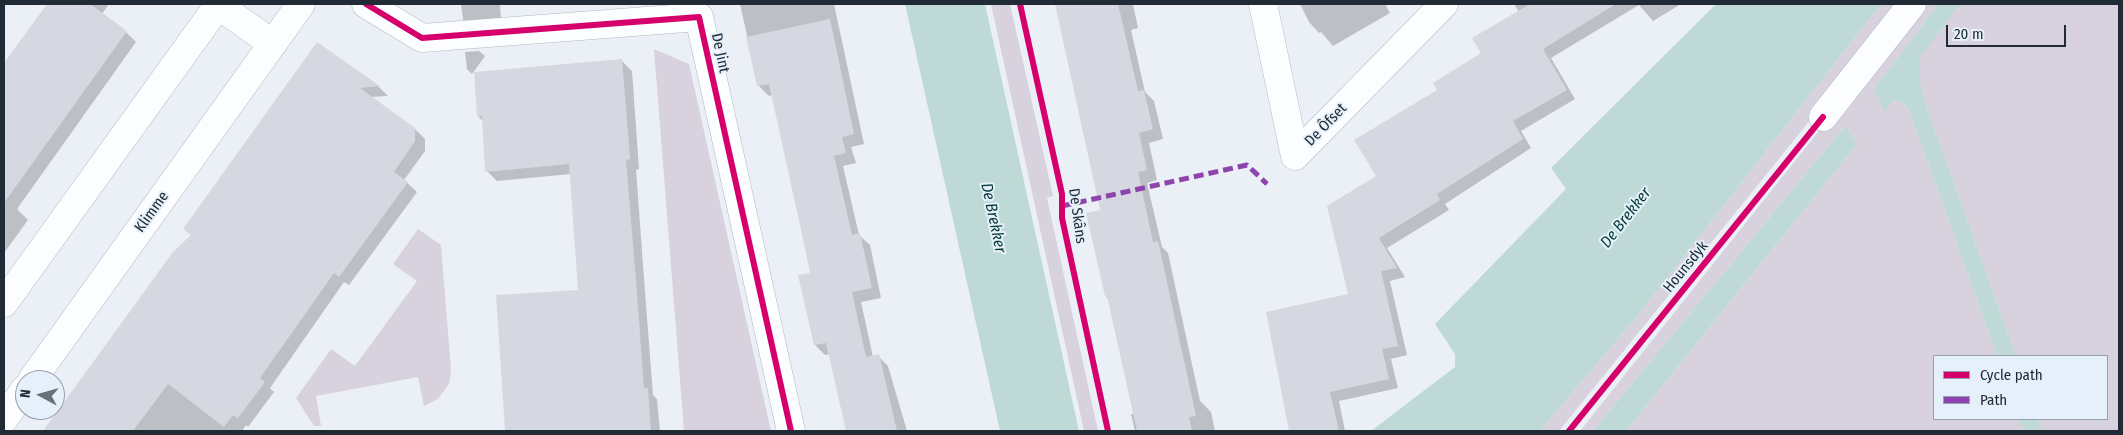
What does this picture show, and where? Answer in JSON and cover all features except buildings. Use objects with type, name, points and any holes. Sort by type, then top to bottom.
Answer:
[{"type":"street","points":[[4,303],[219,4],[273,44]]},
{"type":"street","name":"Klimme","points":[[39,370],[301,4]]},
{"type":"street","name":"De Jint","points":[[366,4],[422,38],[699,17],[791,431]]},
{"type":"street","name":"De Ôfset","points":[[1263,4],[1295,156],[1444,4]]},
{"type":"street","points":[[1823,117],[1912,4]]},
{"type":"street","points":[[4,419],[15,403]]},
{"type":"shaded area","points":[[991,4],[1010,4],[1053,196],[1047,198],[1098,431],[1084,431]]},
{"type":"shaded area","points":[[1881,4],[1904,4],[1559,431],[1540,431],[1639,314]]},
{"type":"shaded area","points":[[1920,4],[1938,4],[1874,89],[1884,110],[1893,101],[1901,102],[1908,107],[1997,355],[1933,355],[1933,420],[2019,420],[2024,431],[1626,431],[1857,144],[1846,125],[1593,431],[1580,431]]},
{"type":"shaded area","points":[[1960,4],[2119,4],[2119,431],[2042,431],[2038,420],[2108,420],[2108,355],[2016,355],[1927,108],[1919,79],[1919,58]]},
{"type":"shaded area","points":[[654,49],[689,64],[771,431],[684,431]]},
{"type":"shaded area","points":[[418,229],[441,245],[451,371],[449,384],[438,399],[424,406],[418,377],[316,396],[321,426],[314,426],[296,398],[331,349],[355,366],[417,281],[393,264]]},
{"type":"water","name":"De Brekker","points":[[905,4],[985,4],[1079,431],[1000,431]]},
{"type":"water","name":"De Brekker","points":[[1716,4],[1881,4],[1639,314],[1540,431],[1371,431],[1455,367],[1455,354],[1435,324],[1566,189],[1551,168]]},
{"type":"water","points":[[1938,4],[1960,4],[1920,58],[1919,79],[1927,108],[2016,355],[1997,355],[1908,107],[1901,102],[1894,101],[1884,111],[1874,89]]},
{"type":"water","points":[[1846,125],[1857,144],[1626,431],[1593,431]]},
{"type":"water","points":[[2019,420],[2038,420],[2042,431],[2024,431]]},
{"type":"marked path","points":[[1062,206],[1247,165],[1267,184]]},
{"type":"cycle path","points":[[366,4],[422,38],[699,17],[791,431]]},
{"type":"cycle path","name":"De Skâns","points":[[1020,4],[1062,194],[1062,218],[1108,431]]},
{"type":"cycle path","name":"Hounsdyk","points":[[1569,431],[1823,117]]}]
